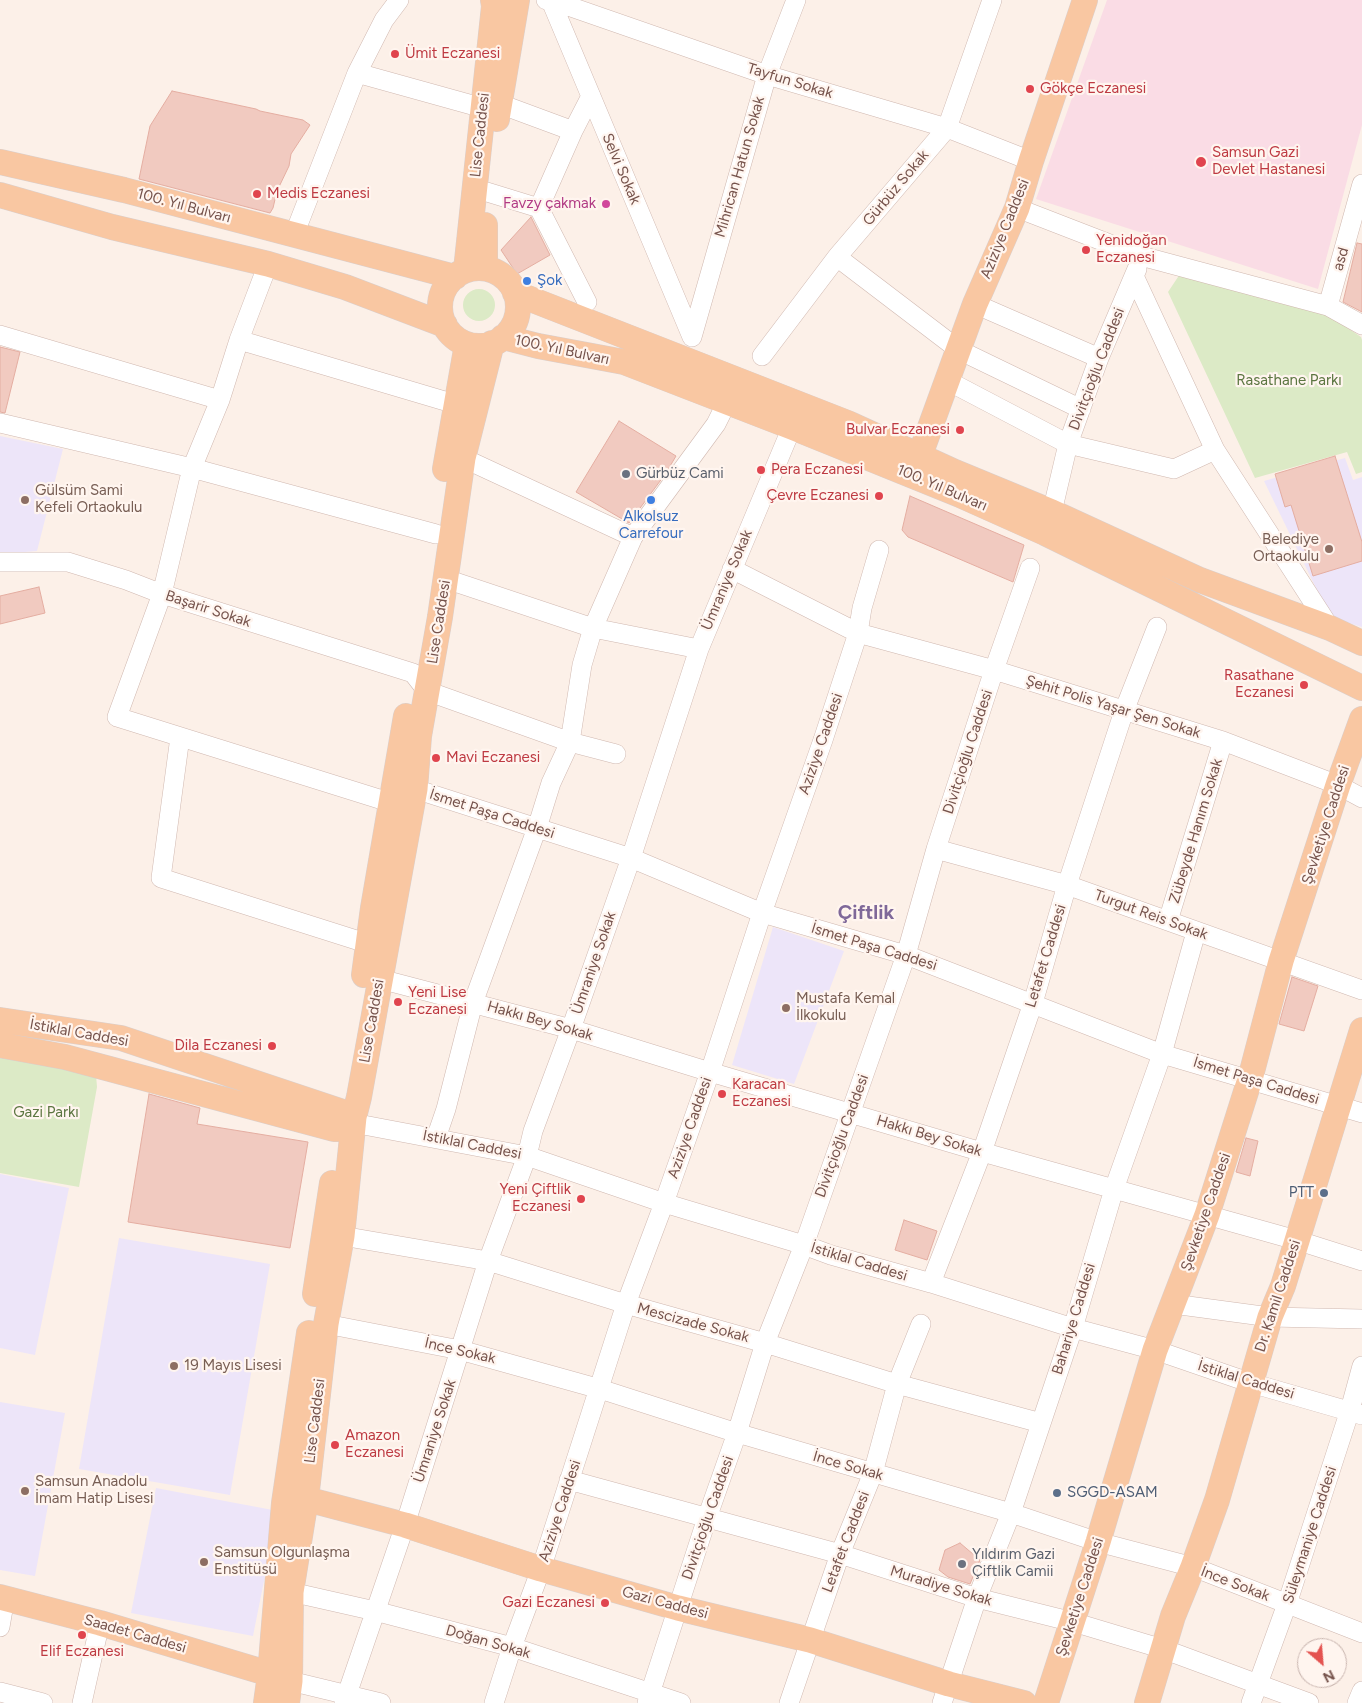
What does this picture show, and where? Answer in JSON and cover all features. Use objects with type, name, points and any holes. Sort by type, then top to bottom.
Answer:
[{"type":"main road","name":"Lise Caddesi","points":[[469,272],[487,192],[493,0]]},
{"type":"main road","name":"Lise Caddesi","points":[[469,272],[491,106],[517,0]]},
{"type":"main road","name":"Aziziye Caddesi","points":[[920,455],[975,304],[1017,208],[1085,0]]},
{"type":"main road","name":"100. Yıl Bulvarı","points":[[0,162],[124,190],[294,235],[469,272]]},
{"type":"main road","points":[[0,195],[112,227],[268,264],[345,287],[445,325]]},
{"type":"main road","points":[[469,272],[497,272],[508,280],[515,294],[518,303],[517,316],[512,328],[498,340],[479,346],[466,344],[455,338],[441,317],[440,304],[443,292],[449,281],[469,272]]},
{"type":"main road","name":"100. Yıl Bulvarı","points":[[515,294],[850,424],[955,472],[1052,512],[1200,580],[1330,628],[1362,643]]},
{"type":"main road","name":"Lise Caddesi","points":[[282,1686],[284,1503],[291,1445],[345,1121],[373,908],[392,803],[446,580],[463,458],[498,340]]},
{"type":"main road","name":"100. Yıl Bulvarı","points":[[498,340],[624,362],[792,427],[960,495],[1046,533],[1362,688]]},
{"type":"main road","name":"Lise Caddesi","points":[[266,1703],[282,1686],[291,1592],[306,1499],[326,1324],[342,1236],[345,1121],[380,979],[416,789],[420,682],[436,534],[455,404],[466,344]]},
{"type":"main road","name":"Şevketiye Caddesi","points":[[1046,1703],[1098,1542],[1155,1350],[1207,1215],[1250,1080],[1281,961],[1338,785],[1362,719]]},
{"type":"main road","name":"İstiklal Caddesi","points":[[0,1020],[121,1038],[345,1121]]},
{"type":"main road","name":"Dr. Kamil Caddesi","points":[[1147,1703],[1173,1616],[1217,1500],[1270,1317],[1283,1286],[1362,1030]]},
{"type":"main road","name":"İstiklal Caddesi","points":[[0,1045],[65,1057],[334,1129],[345,1121]]},
{"type":"main road","name":"Gazi Caddesi","points":[[306,1499],[405,1525],[541,1569],[678,1608],[810,1640],[946,1693],[1024,1703]]},
{"type":"main road","name":"Saadet Caddesi","points":[[3,1597],[100,1623],[282,1686]]},
{"type":"street","points":[[294,235],[357,73],[384,20],[399,0]]},
{"type":"street","name":"Tayfun Sokak","points":[[549,0],[766,75],[948,128],[1031,161]]},
{"type":"street","name":"Selvi Sokak","points":[[549,0],[692,337]]},
{"type":"street","name":"Mihrican Hatun Sokak","points":[[692,337],[766,75],[796,0]]},
{"type":"street","name":"Gürbüz Sokak","points":[[762,356],[837,258],[948,128],[992,0]]},
{"type":"street","points":[[357,73],[491,106],[572,132]]},
{"type":"street","points":[[539,208],[590,96]]},
{"type":"street","name":"asd","points":[[1328,306],[1362,184]]},
{"type":"street","points":[[487,192],[539,208],[587,302]]},
{"type":"street","points":[[1017,208],[1141,256],[1328,306],[1362,326]]},
{"type":"street","name":"Divitçioğlu Caddesi","points":[[1052,512],[1068,444],[1080,409],[1141,256]]},
{"type":"street","points":[[837,258],[959,350],[1080,409]]},
{"type":"street","points":[[268,264],[239,340],[220,400],[192,468],[162,594],[116,717],[392,803]]},
{"type":"street","points":[[1134,276],[1215,450],[1330,628]]},
{"type":"street","points":[[975,304],[1099,358]]},
{"type":"street","points":[[0,335],[220,400]]},
{"type":"street","points":[[239,340],[455,404]]},
{"type":"street","points":[[948,381],[1068,444],[1174,469],[1215,450]]},
{"type":"street","points":[[436,1138],[446,1109],[473,1003],[537,828],[550,784],[570,742],[582,665],[593,628],[633,537],[716,424],[727,402]]},
{"type":"street","points":[[0,423],[192,468],[436,534]]},
{"type":"street","name":"Ümraniye Sokak","points":[[346,1699],[405,1525],[488,1261],[527,1156],[533,1131],[571,1030],[631,858],[699,649],[792,427]]},
{"type":"street","points":[[463,458],[633,537]]},
{"type":"street","name":"Aziziye Caddesi","points":[[494,1703],[512,1647],[541,1569],[626,1304],[710,1072],[762,913],[823,740],[858,633],[862,608],[880,550]]},
{"type":"street","name":"Başarir Sokak","points":[[0,562],[68,562],[126,580],[420,682],[570,742],[616,754]]},
{"type":"street","name":"Şehit Polis Yaşar Şen Sokak","points":[[732,568],[858,633],[994,670],[1223,741],[1338,785],[1362,798]]},
{"type":"street","name":"Divitçioğlu Caddesi","points":[[649,1698],[707,1518],[737,1434],[765,1343],[804,1245],[906,955],[936,849],[994,670],[1030,568]]},
{"type":"street","points":[[446,580],[593,628],[699,649]]},
{"type":"street","name":"Letafet Caddesi","points":[[931,1283],[982,1152],[1033,1003],[1067,885],[1124,711],[1157,627]]},
{"type":"street","points":[[180,737],[160,878],[369,944]]},
{"type":"street","name":"Zübeyde Hanım Sokak","points":[[1168,921],[1223,741]]},
{"type":"street","name":"İsmet Paşa Caddesi","points":[[416,789],[631,858],[762,913],[906,955],[1162,1054],[1362,1113]]},
{"type":"street","name":"Turgut Reis Sokak","points":[[936,849],[1067,885],[1362,990]]},
{"type":"street","name":"Bahariye Caddesi","points":[[946,1693],[977,1598],[1011,1513],[1073,1328],[1114,1190],[1162,1054],[1196,932]]},
{"type":"street","name":"Hakkı Bey Sokak","points":[[380,979],[571,1030],[982,1152],[1296,1240],[1362,1261]]},
{"type":"street","name":"İstiklal Caddesi","points":[[345,1121],[527,1156],[664,1203],[804,1245],[831,1255],[931,1283],[1073,1328],[1155,1350],[1251,1383],[1356,1412]]},
{"type":"street","name":"Mescizade Sokak","points":[[342,1236],[488,1261],[897,1384],[1041,1423]]},
{"type":"street","points":[[1173,1304],[1270,1317],[1362,1319]]},
{"type":"street","name":"İnce Sokak","points":[[326,1324],[460,1350],[600,1389],[737,1434],[1011,1513],[1098,1542],[1193,1567],[1362,1634]]},
{"type":"street","name":"Letafet Caddesi","points":[[789,1703],[840,1554],[873,1473],[897,1384],[922,1324]]},
{"type":"street","name":"Süleymaniye Caddesi","points":[[1251,1703],[1356,1412],[1362,1366]]},
{"type":"street","name":"Muradiye Sokak","points":[[569,1480],[840,1554],[977,1598],[1073,1622],[1163,1648],[1309,1703]]},
{"type":"street","name":"Doğan Sokak","points":[[291,1592],[375,1611],[512,1647],[649,1698],[681,1703]]},
{"type":"street","points":[[0,1627],[3,1597]]},
{"type":"street","points":[[82,1703],[100,1623]]},
{"type":"street","name":"Saadet Caddesi","points":[[282,1686],[346,1699],[381,1703]]},
{"type":"street","points":[[1357,1703],[1362,1691]]},
{"type":"street","points":[[0,1692],[43,1703]]},
{"type":"shaded area","name":"Samsun Gazi Devlet Hastanesi","points":[[1107,0],[1362,0],[1362,125],[1318,289],[1036,199]]},
{"type":"shaded area","name":"Gülsüm Sami Kefeli Ortaokulu","points":[[0,436],[63,449],[37,551],[0,554]]},
{"type":"shaded area","name":"Belediye Ortaokulu","points":[[1345,458],[1353,480],[1362,477],[1362,627],[1330,617],[1264,481]]},
{"type":"shaded area","name":"Mustafa Kemal İlkokulu","points":[[773,927],[844,951],[794,1084],[732,1065]]},
{"type":"shaded area","points":[[0,1174],[69,1188],[35,1355],[0,1348]]},
{"type":"shaded area","name":"19 Mayıs Lisesi","points":[[119,1238],[270,1264],[230,1495],[79,1469]]},
{"type":"shaded area","name":"Samsun Anadolu İmam Hatip Lisesi","points":[[0,1402],[65,1413],[35,1576],[0,1570]]},
{"type":"shaded area","name":"Samsun Olgunlaşma Enstitüsü","points":[[156,1488],[278,1511],[253,1636],[131,1613]]},
{"type":"green space","name":"Rasathane Parkı","points":[[1180,274],[1329,315],[1361,337],[1362,472],[1356,474],[1347,452],[1255,478],[1168,292]]},
{"type":"green space","points":[[479,289],[485,290],[490,294],[494,299],[494,311],[490,316],[485,320],[479,321],[473,320],[468,316],[464,311],[463,305],[464,299],[468,294],[473,290]]},
{"type":"green space","name":"Gazi Parkı","points":[[0,1057],[96,1075],[97,1087],[79,1187],[0,1173]]},
{"type":"building","points":[[172,91],[303,120],[310,125],[291,154],[289,166],[277,191],[270,213],[139,179],[150,126]]},
{"type":"building","points":[[531,217],[550,255],[517,274],[501,250]]},
{"type":"building","points":[[1357,243],[1362,244],[1362,312],[1343,302]]},
{"type":"building","points":[[0,347],[20,352],[5,413],[0,412]]},
{"type":"building","name":"Gürbüz Cami","points":[[619,421],[676,456],[666,473],[629,523],[576,492]]},
{"type":"building","name":"Belediye Ortaokulu","points":[[1335,456],[1362,542],[1362,561],[1313,576],[1291,505],[1285,507],[1275,474]]},
{"type":"building","points":[[910,496],[1024,545],[1013,582],[908,537],[902,530]]},
{"type":"building","points":[[39,587],[45,613],[0,624],[0,596]]},
{"type":"building","points":[[1292,977],[1318,986],[1304,1031],[1279,1024]]},
{"type":"building","points":[[149,1094],[200,1108],[197,1124],[308,1142],[290,1248],[128,1222]]},
{"type":"building","points":[[1246,1138],[1258,1141],[1250,1176],[1236,1172]]},
{"type":"building","points":[[904,1220],[937,1231],[927,1260],[895,1250]]},
{"type":"building","name":"Yıldırım Gazi Çiftlik Camii","points":[[960,1543],[980,1560],[970,1584],[948,1577],[939,1570],[945,1550]]},
{"type":"place","name":"Ümit Eczanesi","points":[[395,54]]},
{"type":"place","name":"Gökçe Eczanesi","points":[[1030,89]]},
{"type":"place","name":"Samsun Gazi Devlet Hastanesi","points":[[1201,162]]},
{"type":"place","name":"Medis Eczanesi","points":[[257,194]]},
{"type":"place","name":"Favzy çakmak","points":[[606,204]]},
{"type":"place","name":"Yenidoğan Eczanesi","points":[[1086,250]]},
{"type":"place","name":"Şok","points":[[527,281]]},
{"type":"place","name":"Bulvar Eczanesi","points":[[960,430]]},
{"type":"place","name":"Pera Eczanesi","points":[[761,470]]},
{"type":"place","name":"Gürbüz Cami","points":[[626,474]]},
{"type":"place","name":"Çevre Eczanesi","points":[[879,496]]},
{"type":"place","name":"Gülsüm Sami Kefeli Ortaokulu","points":[[25,500]]},
{"type":"place","name":"Alkolsuz Carrefour","points":[[651,500]]},
{"type":"place","name":"Belediye Ortaokulu","points":[[1329,549]]},
{"type":"place","name":"Rasathane Eczanesi","points":[[1304,685]]},
{"type":"place","name":"Mavi Eczanesi","points":[[436,758]]},
{"type":"place","name":"Yeni Lise Eczanesi","points":[[398,1002]]},
{"type":"place","name":"Mustafa Kemal İlkokulu","points":[[786,1008]]},
{"type":"place","name":"Dila Eczanesi","points":[[272,1046]]},
{"type":"place","name":"Karacan Eczanesi","points":[[722,1094]]},
{"type":"place","name":"PTT","points":[[1324,1193]]},
{"type":"place","name":"Yeni Çiftlik Eczanesi","points":[[581,1199]]},
{"type":"place","name":"19 Mayıs Lisesi","points":[[174,1366]]},
{"type":"place","name":"Amazon Eczanesi","points":[[335,1445]]},
{"type":"place","name":"Samsun Anadolu İmam Hatip Lisesi","points":[[25,1491]]},
{"type":"place","name":"SGGD-ASAM","points":[[1057,1493]]},
{"type":"place","name":"Samsun Olgunlaşma Enstitüsü","points":[[204,1562]]},
{"type":"place","name":"Yıldırım Gazi Çiftlik Camii","points":[[962,1564]]},
{"type":"place","name":"Gazi Eczanesi","points":[[605,1603]]},
{"type":"place","name":"Elif Eczanesi","points":[[82,1635]]},
{"type":"district","name":"Çiftlik","points":[[866,913]]}]
